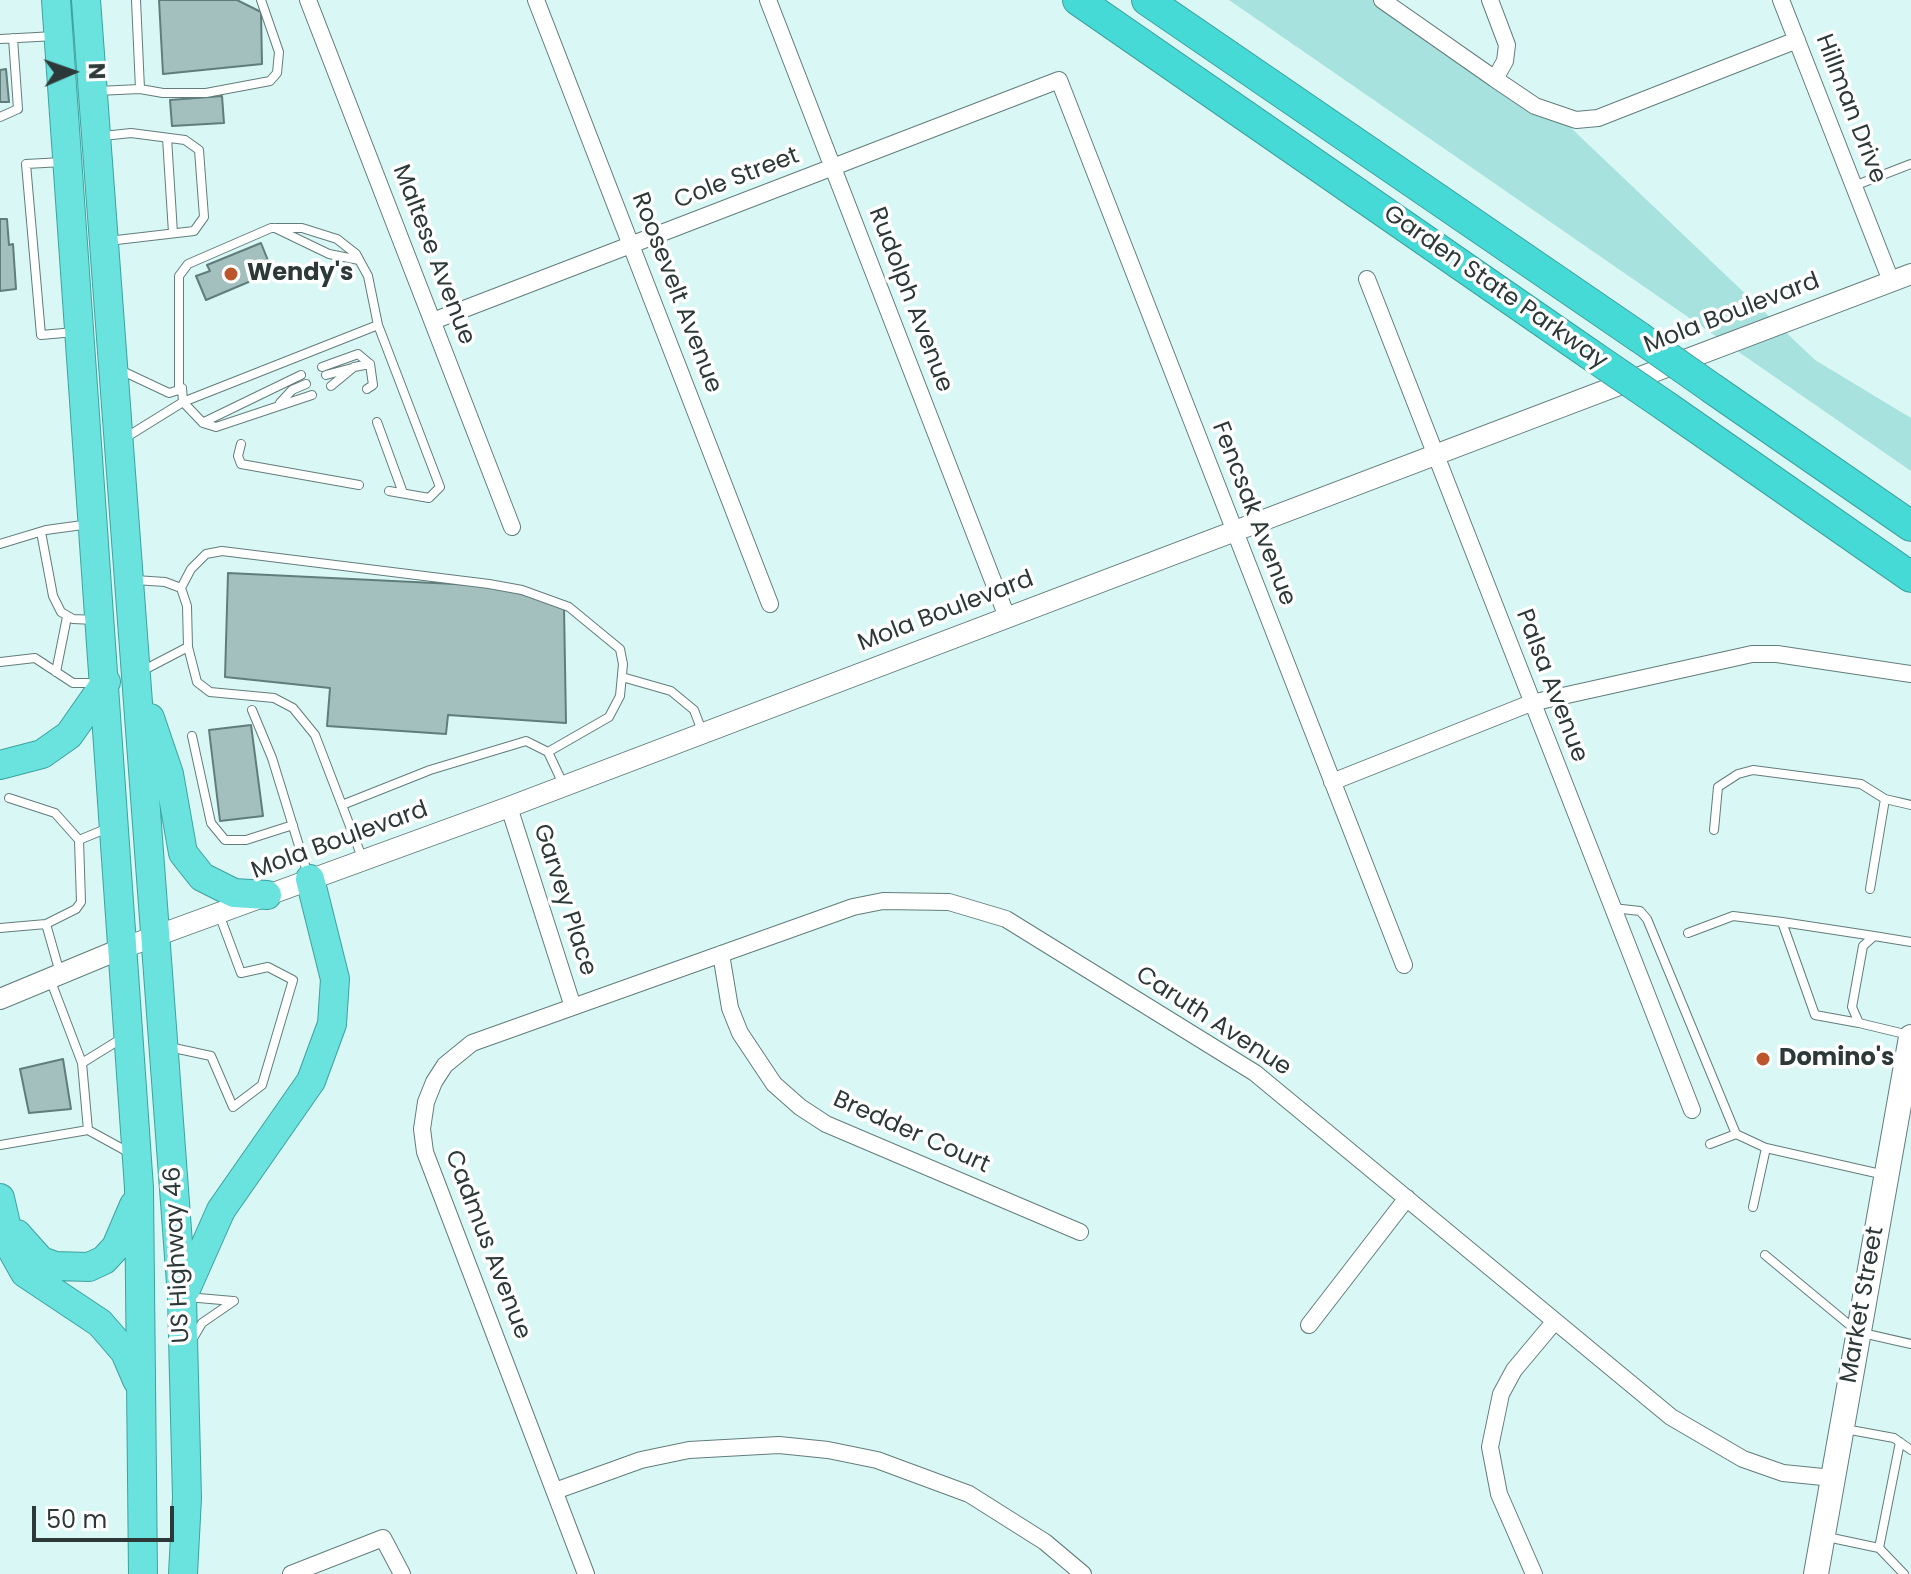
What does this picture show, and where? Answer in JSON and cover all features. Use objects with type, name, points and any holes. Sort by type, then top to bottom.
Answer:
[{"type":"highway","name":"US Highway 46","points":[[56,0],[102,620],[139,1188],[143,1574]]},
{"type":"highway","points":[[86,0],[136,674],[169,774],[183,853],[202,877],[234,893],[267,895]]},
{"type":"highway","name":"Garden State Parkway","points":[[1078,0],[1911,577]]},
{"type":"highway","name":"Garden State Parkway","points":[[1147,0],[1911,526]]},
{"type":"highway","name":"US Highway 46","points":[[136,674],[182,1297],[187,1498],[183,1574]]},
{"type":"highway","points":[[0,765],[42,754],[69,735],[106,682]]},
{"type":"highway","points":[[182,1297],[221,1210],[311,1081],[332,1024],[335,979],[310,879]]},
{"type":"highway","points":[[1,1205],[23,1245],[41,1261],[55,1266],[89,1267],[104,1260],[116,1247],[128,1225],[139,1188]]},
{"type":"highway","points":[[1,1205],[12,1250],[25,1273],[100,1323],[125,1352],[143,1396]]},
{"type":"main road","name":"Market Street","points":[[1816,1574],[1886,1176],[1907,1079],[1911,1036]]},
{"type":"street","name":"Maltese Avenue","points":[[308,0],[512,527]]},
{"type":"street","name":"Roosevelt Avenue","points":[[536,0],[770,604]]},
{"type":"street","name":"Rudolph Avenue","points":[[768,0],[1007,617]]},
{"type":"street","points":[[1382,0],[1535,106],[1576,120],[1598,118],[1797,40]]},
{"type":"street","points":[[1490,0],[1507,45],[1505,61],[1495,79]]},
{"type":"street","name":"Hillman Drive","points":[[1781,0],[1891,281]]},
{"type":"street","name":"Cole Street","points":[[433,321],[1059,80]]},
{"type":"street","name":"Fencsak Avenue","points":[[1059,80],[1404,965]]},
{"type":"street","name":"Mola Boulevard","points":[[0,999],[123,948],[509,807],[1911,274]]},
{"type":"street","name":"Palsa Avenue","points":[[1367,279],[1692,1110]]},
{"type":"street","points":[[1332,782],[1531,703],[1752,654],[1777,654],[1911,674]]},
{"type":"street","name":"Garvey Place","points":[[509,807],[573,1007]]},
{"type":"street","name":"Caruth Avenue","points":[[573,1007],[853,907],[914,899],[979,909],[1006,919],[1255,1073],[1671,1417],[1706,1440],[1783,1473],[1833,1478]]},
{"type":"street","name":"Bredder Court","points":[[721,954],[730,1008],[740,1033],[774,1084],[800,1107],[826,1124],[1080,1232]]},
{"type":"street","name":"Cadmus Avenue","points":[[573,1007],[462,1049],[434,1082],[426,1102],[422,1129],[425,1152],[586,1574]]},
{"type":"street","points":[[1309,1325],[1407,1198]]},
{"type":"street","points":[[1534,1574],[1499,1494],[1490,1447],[1501,1394],[1514,1370],[1555,1321]]},
{"type":"street","points":[[555,1491],[628,1464],[689,1450],[779,1445],[828,1450],[889,1463],[969,1494],[1045,1542],[1083,1574]]},
{"type":"street","points":[[291,1574],[383,1538],[402,1574]]},
{"type":"lane","points":[[136,0],[140,89]]},
{"type":"lane","points":[[92,91],[140,89],[163,93],[206,93],[270,81],[277,73],[279,52],[261,0]]},
{"type":"lane","points":[[0,39],[59,36]]},
{"type":"lane","points":[[0,117],[18,109],[13,38]]},
{"type":"lane","points":[[96,137],[131,133],[185,140],[199,150],[204,217],[194,231],[103,242]]},
{"type":"lane","points":[[167,138],[173,233]]},
{"type":"lane","points":[[68,161],[26,164],[41,335],[81,331]]},
{"type":"lane","points":[[1854,186],[1911,164]]},
{"type":"lane","points":[[274,228],[329,254],[359,260]]},
{"type":"lane","points":[[312,395],[279,403],[216,427],[203,423],[183,402],[179,276],[188,264],[274,228],[302,228],[323,233],[346,244],[368,276],[378,325],[440,487],[429,498],[389,491]]},
{"type":"lane","points":[[118,443],[183,402],[378,325]]},
{"type":"lane","points":[[367,389],[373,385],[370,364],[358,354],[324,371],[370,364]]},
{"type":"lane","points":[[112,366],[169,393],[182,388]]},
{"type":"lane","points":[[331,386],[354,367]]},
{"type":"lane","points":[[203,423],[301,375]]},
{"type":"lane","points":[[279,403],[292,390],[306,384]]},
{"type":"lane","points":[[377,422],[403,493]]},
{"type":"lane","points":[[241,444],[238,456],[241,464],[359,485]]},
{"type":"lane","points":[[0,544],[41,532],[94,524]]},
{"type":"lane","points":[[41,532],[53,596],[67,617],[56,672]]},
{"type":"lane","points":[[181,588],[199,559],[222,551],[503,586],[569,607],[617,644],[622,656],[620,696],[609,717],[548,752]]},
{"type":"lane","points":[[127,580],[165,582],[181,588]]},
{"type":"lane","points":[[181,588],[187,606],[188,647],[197,682],[210,692],[274,698],[289,703],[315,735],[363,860]]},
{"type":"lane","points":[[67,617],[102,620]]},
{"type":"lane","points":[[136,674],[188,647]]},
{"type":"lane","points":[[0,662],[35,658],[73,683],[106,682]]},
{"type":"lane","points":[[622,677],[649,682],[682,698],[694,710],[703,733]]},
{"type":"lane","points":[[252,710],[272,758],[310,879]]},
{"type":"lane","points":[[192,736],[211,823],[225,840],[246,840],[293,825]]},
{"type":"lane","points":[[342,805],[430,770],[526,741],[548,752],[564,786]]},
{"type":"lane","points":[[1714,830],[1718,787],[1738,774],[1753,770],[1861,784],[1885,799],[1911,805]]},
{"type":"lane","points":[[0,928],[46,924],[81,902],[79,840],[62,817],[49,809],[9,798]]},
{"type":"lane","points":[[1870,889],[1885,799]]},
{"type":"lane","points":[[79,840],[114,826]]},
{"type":"lane","points":[[1612,908],[1640,911],[1647,919],[1736,1134],[1766,1148],[1886,1176]]},
{"type":"lane","points":[[164,1046],[211,1056],[233,1107],[262,1085],[293,980],[268,967],[241,973],[219,913]]},
{"type":"lane","points":[[1688,933],[1733,916],[1911,942]]},
{"type":"lane","points":[[1782,922],[1815,1015],[1911,1036]]},
{"type":"lane","points":[[46,924],[55,976],[82,1063],[88,1130]]},
{"type":"lane","points":[[1859,1023],[1852,1007],[1863,946],[1874,936]]},
{"type":"lane","points":[[82,1063],[128,1035]]},
{"type":"lane","points":[[0,1145],[88,1130],[136,1156]]},
{"type":"lane","points":[[1710,1144],[1736,1134]]},
{"type":"lane","points":[[1753,1207],[1766,1148]]},
{"type":"lane","points":[[1765,1255],[1858,1332],[1911,1344]]},
{"type":"lane","points":[[182,1297],[234,1301],[202,1323],[184,1356]]},
{"type":"lane","points":[[1842,1428],[1894,1438],[1911,1450]]},
{"type":"lane","points":[[1879,1548],[1900,1442]]},
{"type":"lane","points":[[1823,1536],[1879,1548],[1904,1574]]},
{"type":"shaded area","points":[[1229,0],[1385,0],[1570,127],[1815,360],[1911,418],[1911,471]]},
{"type":"building","points":[[159,0],[237,0],[261,12],[262,64],[163,74]]},
{"type":"building","points":[[6,69],[9,102],[0,102],[0,70]]},
{"type":"building","points":[[222,96],[224,123],[172,126],[170,100]]},
{"type":"building","points":[[0,219],[7,219],[9,245],[13,244],[16,289],[0,291]]},
{"type":"building","points":[[261,243],[269,263],[254,269],[258,278],[206,300],[196,276],[210,271],[207,265]]},
{"type":"building","points":[[228,573],[496,586],[564,607],[566,723],[448,715],[446,734],[327,726],[330,688],[225,677]]},
{"type":"building","points":[[251,725],[263,816],[220,821],[209,730]]},
{"type":"building","points":[[63,1059],[71,1109],[29,1113],[20,1069]]},
{"type":"place","name":"Wendy's","points":[[231,274]]},
{"type":"place","name":"Domino's","points":[[1763,1059]]}]
